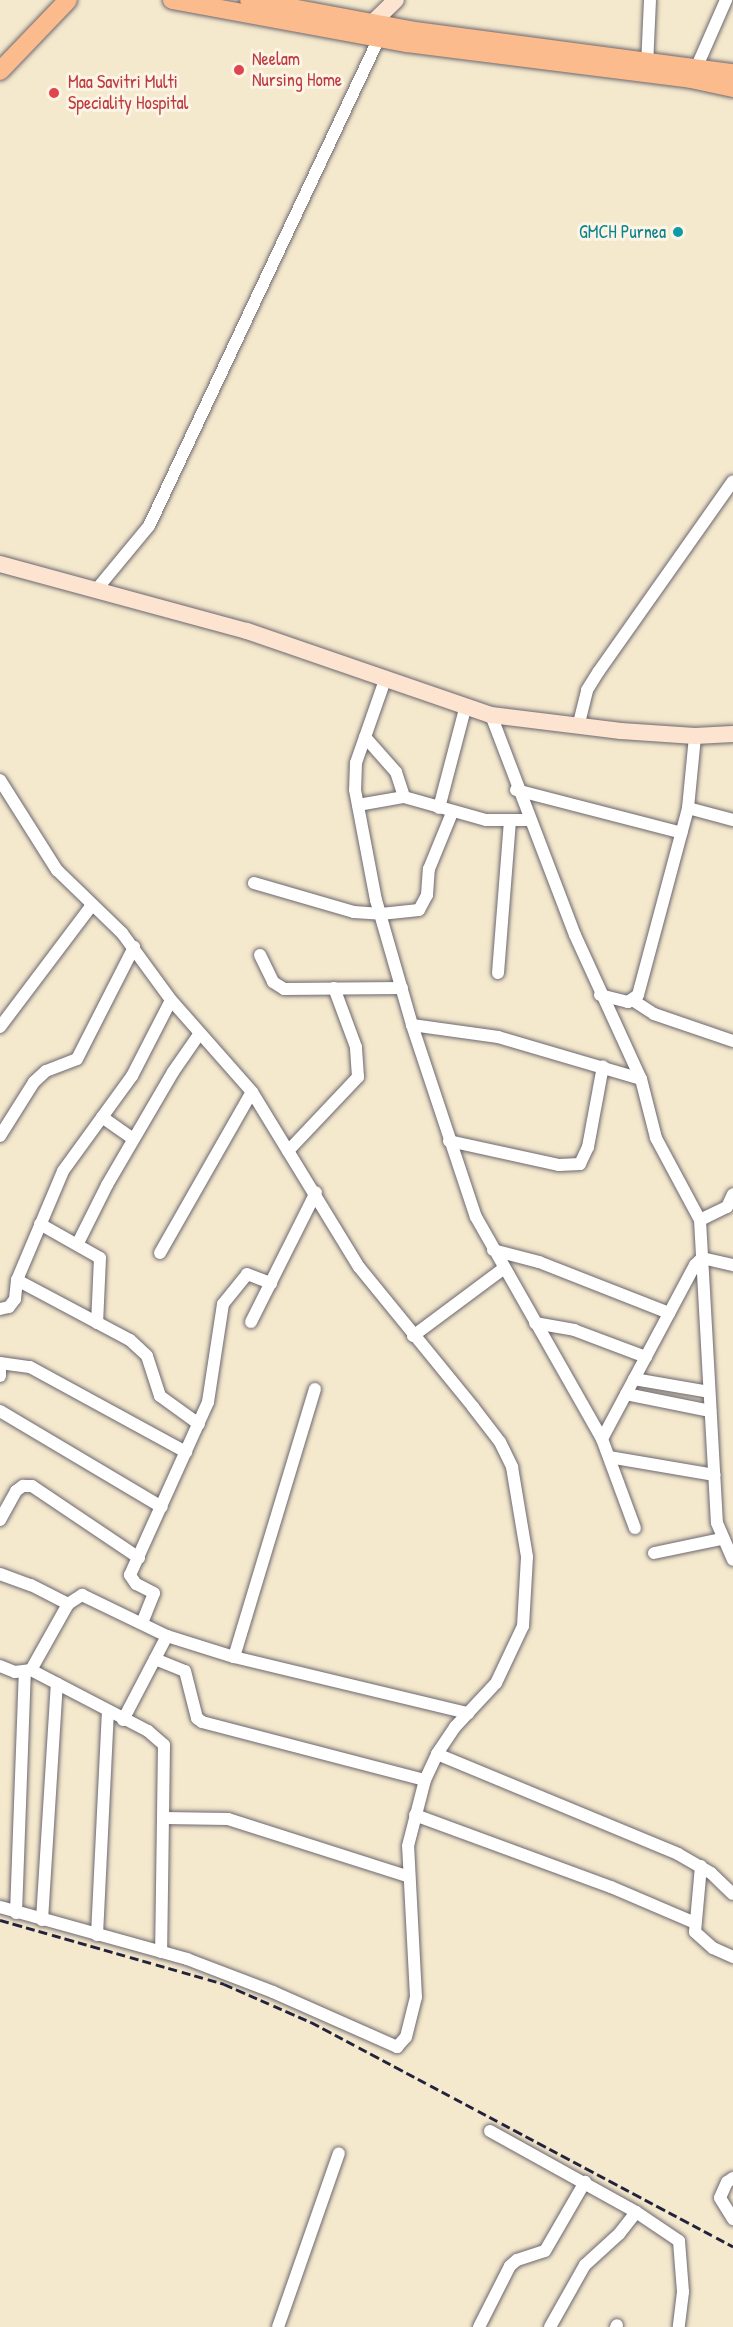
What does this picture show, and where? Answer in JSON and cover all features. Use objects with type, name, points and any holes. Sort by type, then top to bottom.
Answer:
[{"type":"main road","points":[[0,71],[68,0]]},
{"type":"main road","points":[[172,0],[370,32],[694,73],[733,73]]},
{"type":"main road","points":[[249,0],[370,32]]},
{"type":"main road","points":[[694,73],[733,88]]},
{"type":"street","points":[[96,590],[149,526],[370,32],[396,0]]},
{"type":"street","points":[[647,67],[650,0]]},
{"type":"street","points":[[694,73],[726,0]]},
{"type":"street","points":[[578,727],[587,690],[733,481]]},
{"type":"street","points":[[0,564],[247,631],[465,709],[491,715],[578,727],[695,736],[733,734]]},
{"type":"street","points":[[385,680],[356,763],[358,805],[381,914],[412,1025],[476,1217],[503,1269],[602,1439],[635,1528]]},
{"type":"street","points":[[439,807],[465,709]]},
{"type":"street","points":[[491,715],[516,790],[600,995],[641,1079],[656,1138],[700,1220],[714,1475],[722,1539],[733,1560]]},
{"type":"street","points":[[634,1001],[688,808],[695,736]]},
{"type":"street","points":[[365,737],[396,772],[404,797]]},
{"type":"street","points":[[0,780],[57,870],[134,947],[171,1000],[252,1092],[316,1192],[358,1267],[500,1442],[512,1467],[520,1501],[527,1557],[523,1626],[496,1683],[468,1713],[436,1754],[425,1780],[415,1815],[407,1876],[416,1997],[406,2037],[397,2047],[273,1992],[161,1952],[0,1907]]},
{"type":"street","points":[[516,790],[682,833]]},
{"type":"street","points":[[358,805],[404,797],[452,813],[510,821],[529,820]]},
{"type":"street","points":[[688,808],[733,820]]},
{"type":"street","points":[[254,883],[331,907],[381,914],[419,910],[424,904],[429,869],[452,813]]},
{"type":"street","points":[[498,973],[510,821]]},
{"type":"street","points":[[0,1027],[92,905]]},
{"type":"street","points":[[0,1136],[34,1082],[46,1071],[77,1059],[134,947]]},
{"type":"street","points":[[260,955],[279,987],[402,988]]},
{"type":"street","points":[[288,1151],[358,1077],[356,1047],[334,988]]},
{"type":"street","points":[[600,995],[634,1001],[654,1014],[733,1041]]},
{"type":"street","points":[[0,1309],[12,1304],[17,1280],[63,1171],[132,1076],[171,1000]]},
{"type":"street","points":[[412,1025],[498,1037],[641,1079]]},
{"type":"street","points":[[78,1243],[134,1139],[200,1033]]},
{"type":"street","points":[[449,1141],[560,1165],[580,1164],[588,1147],[603,1066]]},
{"type":"street","points":[[160,1253],[252,1092]]},
{"type":"street","points":[[102,1117],[134,1139]]},
{"type":"street","points":[[251,1322],[316,1192]]},
{"type":"street","points":[[700,1220],[727,1207],[733,1194]]},
{"type":"street","points":[[40,1224],[78,1243],[100,1258],[97,1323]]},
{"type":"street","points":[[493,1250],[548,1265],[669,1313]]},
{"type":"street","points":[[702,1258],[733,1264]]},
{"type":"street","points":[[602,1439],[688,1275],[702,1258]]},
{"type":"street","points":[[413,1336],[503,1269]]},
{"type":"street","points":[[142,1623],[154,1593],[131,1580],[199,1424],[211,1390],[223,1304],[247,1274],[271,1283]]},
{"type":"street","points":[[17,1280],[139,1348],[147,1356],[160,1396],[199,1424]]},
{"type":"street","points":[[535,1323],[574,1330],[645,1357]]},
{"type":"street","points":[[0,1376],[0,1363],[30,1367],[186,1452]]},
{"type":"street","points":[[634,1379],[709,1392]]},
{"type":"street","points":[[234,1657],[315,1389]]},
{"type":"street","points":[[626,1394],[710,1411]]},
{"type":"street","points":[[0,1411],[162,1507]]},
{"type":"street","points":[[609,1457],[714,1475]]},
{"type":"street","points":[[0,1520],[16,1491],[22,1486],[32,1486],[139,1558]]},
{"type":"street","points":[[654,1553],[722,1539]]},
{"type":"street","points":[[0,1574],[31,1584],[68,1604]]},
{"type":"street","points":[[16,1913],[28,1672],[68,1604],[82,1595],[166,1636],[234,1657],[468,1713]]},
{"type":"street","points":[[123,1720],[166,1636]]},
{"type":"street","points":[[155,1659],[185,1671],[197,1718],[202,1722],[425,1780]]},
{"type":"street","points":[[0,1666],[28,1672],[57,1683],[123,1720],[148,1731],[164,1745],[161,1952]]},
{"type":"street","points":[[42,1920],[57,1683]]},
{"type":"street","points":[[98,1935],[108,1712]]},
{"type":"street","points":[[436,1754],[701,1866],[733,1894]]},
{"type":"street","points":[[415,1815],[611,1887],[693,1922]]},
{"type":"street","points":[[164,1818],[228,1819],[407,1876]]},
{"type":"street","points":[[701,1866],[693,1922],[701,1939],[733,1957]]},
{"type":"street","points":[[490,2131],[585,2182],[669,2232],[683,2251],[679,2327]]},
{"type":"street","points":[[278,2327],[339,2152]]},
{"type":"street","points":[[733,2178],[727,2182],[720,2198],[733,2218]]},
{"type":"street","points":[[479,2327],[510,2266],[517,2260],[545,2251],[585,2182]]},
{"type":"street","points":[[550,2327],[585,2265],[636,2212]]},
{"type":"railway","points":[[0,1920],[224,1984],[311,2022],[733,2246]]},
{"type":"place","name":"Neelam Nursing Home","points":[[239,70]]},
{"type":"place","name":"Maa Savitri Multi Speciality Hospital","points":[[54,93]]},
{"type":"place","name":"GMCH Purnea","points":[[678,232]]}]
